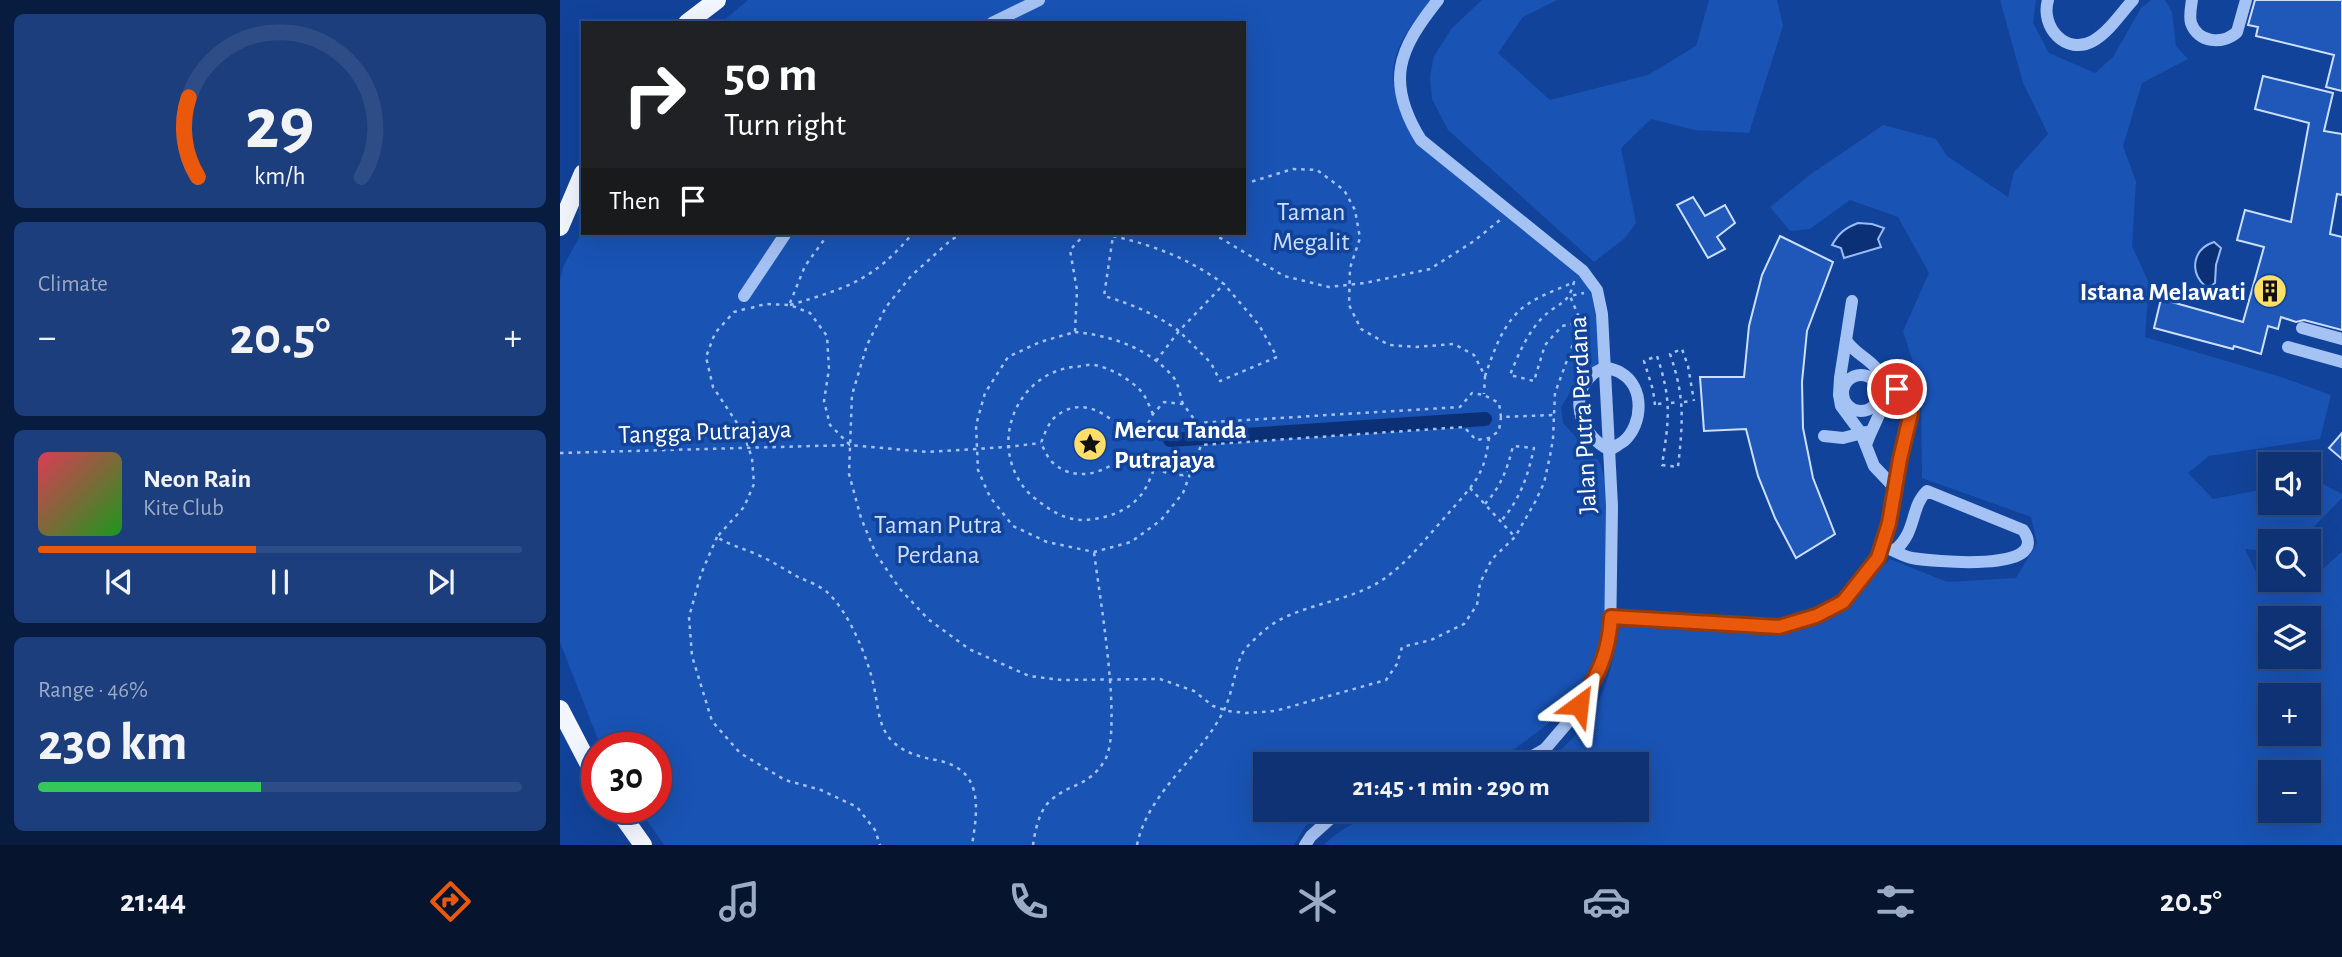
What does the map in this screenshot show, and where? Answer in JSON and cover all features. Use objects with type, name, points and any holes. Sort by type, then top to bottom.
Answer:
[{"type":"main road","points":[[687,21],[700,0]]},
{"type":"main road","points":[[689,21],[717,0]]},
{"type":"main road","points":[[560,227],[581,177]]},
{"type":"main road","points":[[560,709],[581,749]]},
{"type":"main road","points":[[627,823],[643,845]]},
{"type":"street","points":[[996,21],[1039,0]]},
{"type":"street","name":"Jalan Putra Perdana","points":[[1438,0],[1409,42],[1399,72],[1404,109],[1421,140],[1583,271],[1597,290],[1602,314],[1610,450],[1610,640],[1602,666],[1569,721],[1540,752]]},
{"type":"street","points":[[2048,0],[2046,18],[2051,31],[2065,42],[2080,45],[2100,36],[2133,0]]},
{"type":"street","points":[[2192,0],[2190,20],[2195,30],[2204,39],[2222,41],[2237,32],[2246,0]]},
{"type":"street","points":[[560,199],[581,177]]},
{"type":"street","points":[[744,296],[785,235]]},
{"type":"street","points":[[1852,301],[1839,395],[1842,406],[1866,437],[1874,466],[1894,487]]},
{"type":"street","points":[[2302,328],[2342,339]]},
{"type":"street","points":[[1846,340],[1854,351],[1874,366],[1885,390],[1885,404],[1866,437]]},
{"type":"street","points":[[2288,347],[2342,362]]},
{"type":"street","points":[[1605,367],[1622,373],[1629,380],[1635,388],[1640,407],[1635,426],[1625,440],[1610,450],[1597,444],[1584,425],[1578,406],[1580,392],[1591,375],[1605,367]]},
{"type":"street","points":[[1611,617],[1779,627],[1816,616],[1843,602],[1878,558],[1889,523],[1894,487],[1911,413],[1906,392],[1878,385]]},
{"type":"street","points":[[1824,436],[1866,437]]},
{"type":"street","points":[[1882,545],[1909,557],[1993,562],[2022,552],[2028,537],[2023,530],[1927,491],[1905,542],[1895,550]]},
{"type":"street","points":[[1305,845],[1327,822]]},
{"type":"path","points":[[1246,183],[1293,169],[1317,170],[1344,190],[1355,211],[1360,238],[1350,268],[1349,305],[1361,329],[1390,345],[1416,347],[1454,344],[1474,355],[1485,376]]},
{"type":"path","points":[[1215,235],[1284,276],[1329,286],[1403,276],[1430,269],[1474,241],[1510,211]]},
{"type":"path","points":[[790,305],[805,266],[828,235]]},
{"type":"path","points":[[880,845],[876,830],[857,807],[821,790],[785,780],[740,753],[712,721],[692,656],[689,617],[701,573],[717,537],[744,507],[754,484],[751,458],[743,432],[713,387],[706,357],[715,334],[734,313],[765,304],[790,305],[832,292],[871,275],[912,235]]},
{"type":"path","points":[[960,235],[911,276],[886,307],[867,345],[852,396],[849,474],[861,518],[876,554],[900,589],[928,619],[969,649],[1029,676],[1062,680],[1160,679],[1194,691],[1213,706],[1246,713],[1275,711],[1387,680],[1402,647],[1431,640],[1464,624],[1477,605],[1480,583],[1492,559],[1515,537],[1544,483],[1553,439],[1555,393],[1581,322],[1570,296],[1574,282],[1527,304],[1518,313],[1497,342],[1485,376],[1484,395]]},
{"type":"path","points":[[1075,332],[1077,290],[1070,250],[1084,235]]},
{"type":"path","points":[[1113,236],[1171,253],[1224,284],[1244,304],[1277,357],[1220,380],[1211,363],[1179,331],[1156,315],[1130,303],[1104,296],[1113,236]]},
{"type":"path","points":[[1156,361],[1179,331],[1224,284]]},
{"type":"path","points":[[1581,322],[1562,326],[1545,345],[1534,381],[1510,375],[1522,347],[1542,318],[1570,296],[1597,290]]},
{"type":"path","points":[[790,305],[810,313],[827,336],[829,369],[824,401],[830,425],[850,445]]},
{"type":"path","points":[[1075,332],[1096,334],[1125,343],[1156,361],[1175,380],[1183,404],[1197,423],[1460,407],[1472,393],[1499,402],[1499,431],[1489,438],[1476,439],[1464,427],[1200,445],[1183,493],[1161,520],[1131,542],[1094,552],[1047,542],[1013,526],[990,497],[978,470],[976,425],[985,393],[1008,357],[1040,342],[1075,332]]},
{"type":"path","points":[[1666,403],[1656,405],[1644,360],[1657,356],[1667,388],[1670,412],[1662,465],[1678,467],[1682,432],[1681,387],[1670,354],[1682,349],[1688,366],[1693,401],[1684,402]]},
{"type":"path","points":[[1153,414],[1142,392],[1122,375],[1094,365],[1065,368],[1041,378],[1021,398],[1011,417],[1007,447],[1016,475],[1028,493],[1052,512],[1078,520],[1104,519],[1123,509],[1140,496],[1155,467]]},
{"type":"path","points":[[1183,404],[1164,402],[1153,414],[1144,431],[1123,430],[1109,416],[1091,407],[1069,410],[1053,419],[1041,443],[1050,461],[1067,472],[1087,475],[1112,467],[1125,455],[1144,454],[1155,467],[1168,476],[1184,475],[1195,463]]},
{"type":"path","points":[[1671,403],[1679,402]]},
{"type":"path","points":[[1501,417],[1553,415]]},
{"type":"path","points":[[1137,845],[1140,830],[1156,800],[1211,733],[1224,710],[1242,654],[1266,629],[1282,618],[1330,603],[1378,583],[1417,549],[1470,488],[1486,460],[1489,438]]},
{"type":"path","name":"Tangga Putrajaya","points":[[560,453],[850,445],[928,452],[1041,443]]},
{"type":"path","points":[[1485,504],[1500,487],[1513,446],[1534,448],[1528,478],[1510,511],[1500,521]]},
{"type":"path","points":[[1470,488],[1515,537]]},
{"type":"path","points":[[717,537],[826,591],[846,617],[863,655],[874,687],[877,713],[891,741],[919,758],[939,760],[963,771],[971,782],[978,799],[972,845]]},
{"type":"path","points":[[1033,845],[1035,827],[1050,801],[1088,781],[1106,758],[1112,737],[1112,701],[1094,552]]},
{"type":"green space","name":"Taman Putra Perdana","points":[[748,0],[1431,0],[1405,36],[1394,66],[1395,90],[1410,130],[1585,280],[1600,324],[1601,352],[1596,366],[1570,393],[1561,407],[1563,423],[1600,463],[1606,483],[1607,575],[1601,646],[1572,697],[1548,724],[1509,752],[1253,752],[1253,822],[1309,822],[1294,845],[664,845],[649,823],[672,823],[672,732],[595,732],[560,642],[560,280],[563,267],[581,234],[1246,235],[1246,21],[723,21]]},
{"type":"green space","points":[[1482,0],[1557,0],[1523,17],[1498,53],[1550,100],[1648,75],[1696,46],[1709,0],[1777,0],[1783,26],[1749,133],[1695,130],[1651,119],[1621,148],[1636,223],[1625,238],[1594,262],[1448,130],[1432,99],[1430,77],[1434,56],[1452,28]]},
{"type":"green space","points":[[2000,0],[2036,0],[2033,23],[2049,53],[2095,73],[2113,57],[2141,8],[2151,0],[2165,0],[2172,12],[2176,46],[2188,59],[2142,83],[2123,146],[2136,182],[2132,246],[2149,283],[2145,337],[2281,377],[2331,395],[2320,439],[2209,456],[2188,473],[2213,499],[2258,490],[2258,515],[2321,515],[2321,483],[2342,494],[2342,498],[2312,529],[2258,529],[2258,550],[2245,549],[2258,573],[2258,592],[2321,592],[2321,570],[2342,552],[2342,845],[1324,845],[1357,822],[1649,822],[1649,752],[1558,752],[1582,727],[1599,701],[1613,658],[1618,626],[1773,633],[1846,604],[1890,559],[1947,582],[2016,578],[2037,543],[2031,517],[1922,478],[1921,387],[1903,331],[1929,273],[1898,217],[1850,200],[1810,229],[1790,231],[1770,207],[1811,174],[1883,125],[1936,139],[1947,156],[2008,197],[2014,172],[2048,134],[2023,83]]},
{"type":"shaded area","points":[[1858,223],[1884,228],[1878,239],[1881,247],[1844,258],[1841,248],[1832,245],[1843,231]]},
{"type":"shaded area","points":[[2214,242],[2221,248],[2215,283],[2205,286],[2197,274],[2196,261],[2201,250]]},
{"type":"building","points":[[2255,0],[2342,0],[2342,91],[2326,87],[2334,55],[2256,36],[2258,27],[2248,25]]},
{"type":"building","points":[[2263,76],[2333,93],[2324,131],[2342,134],[2342,195],[2337,194],[2330,234],[2342,237],[2342,330],[2281,317],[2278,329],[2268,326],[2261,354],[2154,328],[2161,299],[2243,322],[2264,247],[2237,240],[2245,210],[2291,222],[2309,123],[2255,109]]},
{"type":"building","points":[[1693,197],[1705,216],[1725,205],[1735,223],[1717,237],[1725,249],[1708,258],[1677,205]]},
{"type":"building","points":[[1780,236],[1833,262],[1807,331],[1802,382],[1803,428],[1813,478],[1835,534],[1796,558],[1775,518],[1758,476],[1746,429],[1704,431],[1700,377],[1744,377],[1749,326],[1762,275]]},
{"type":"building","points":[[2342,433],[2342,459],[2329,448]]},
{"type":"waterway","points":[[1170,440],[1485,419]]},
{"type":"place","name":"Istana Melawati","points":[[2270,291]]},
{"type":"place","name":"Mercu Tanda Putrajaya","points":[[1090,444]]},
{"type":"route","points":[[1579,705],[1602,666],[1610,640],[1611,617],[1779,627],[1816,616],[1843,602],[1878,558],[1889,523],[1894,487],[1911,413],[1909,397],[1906,392],[1897,389]]},
{"type":"park label","name":"Taman Megalit","points":[[1311,226]]}]
